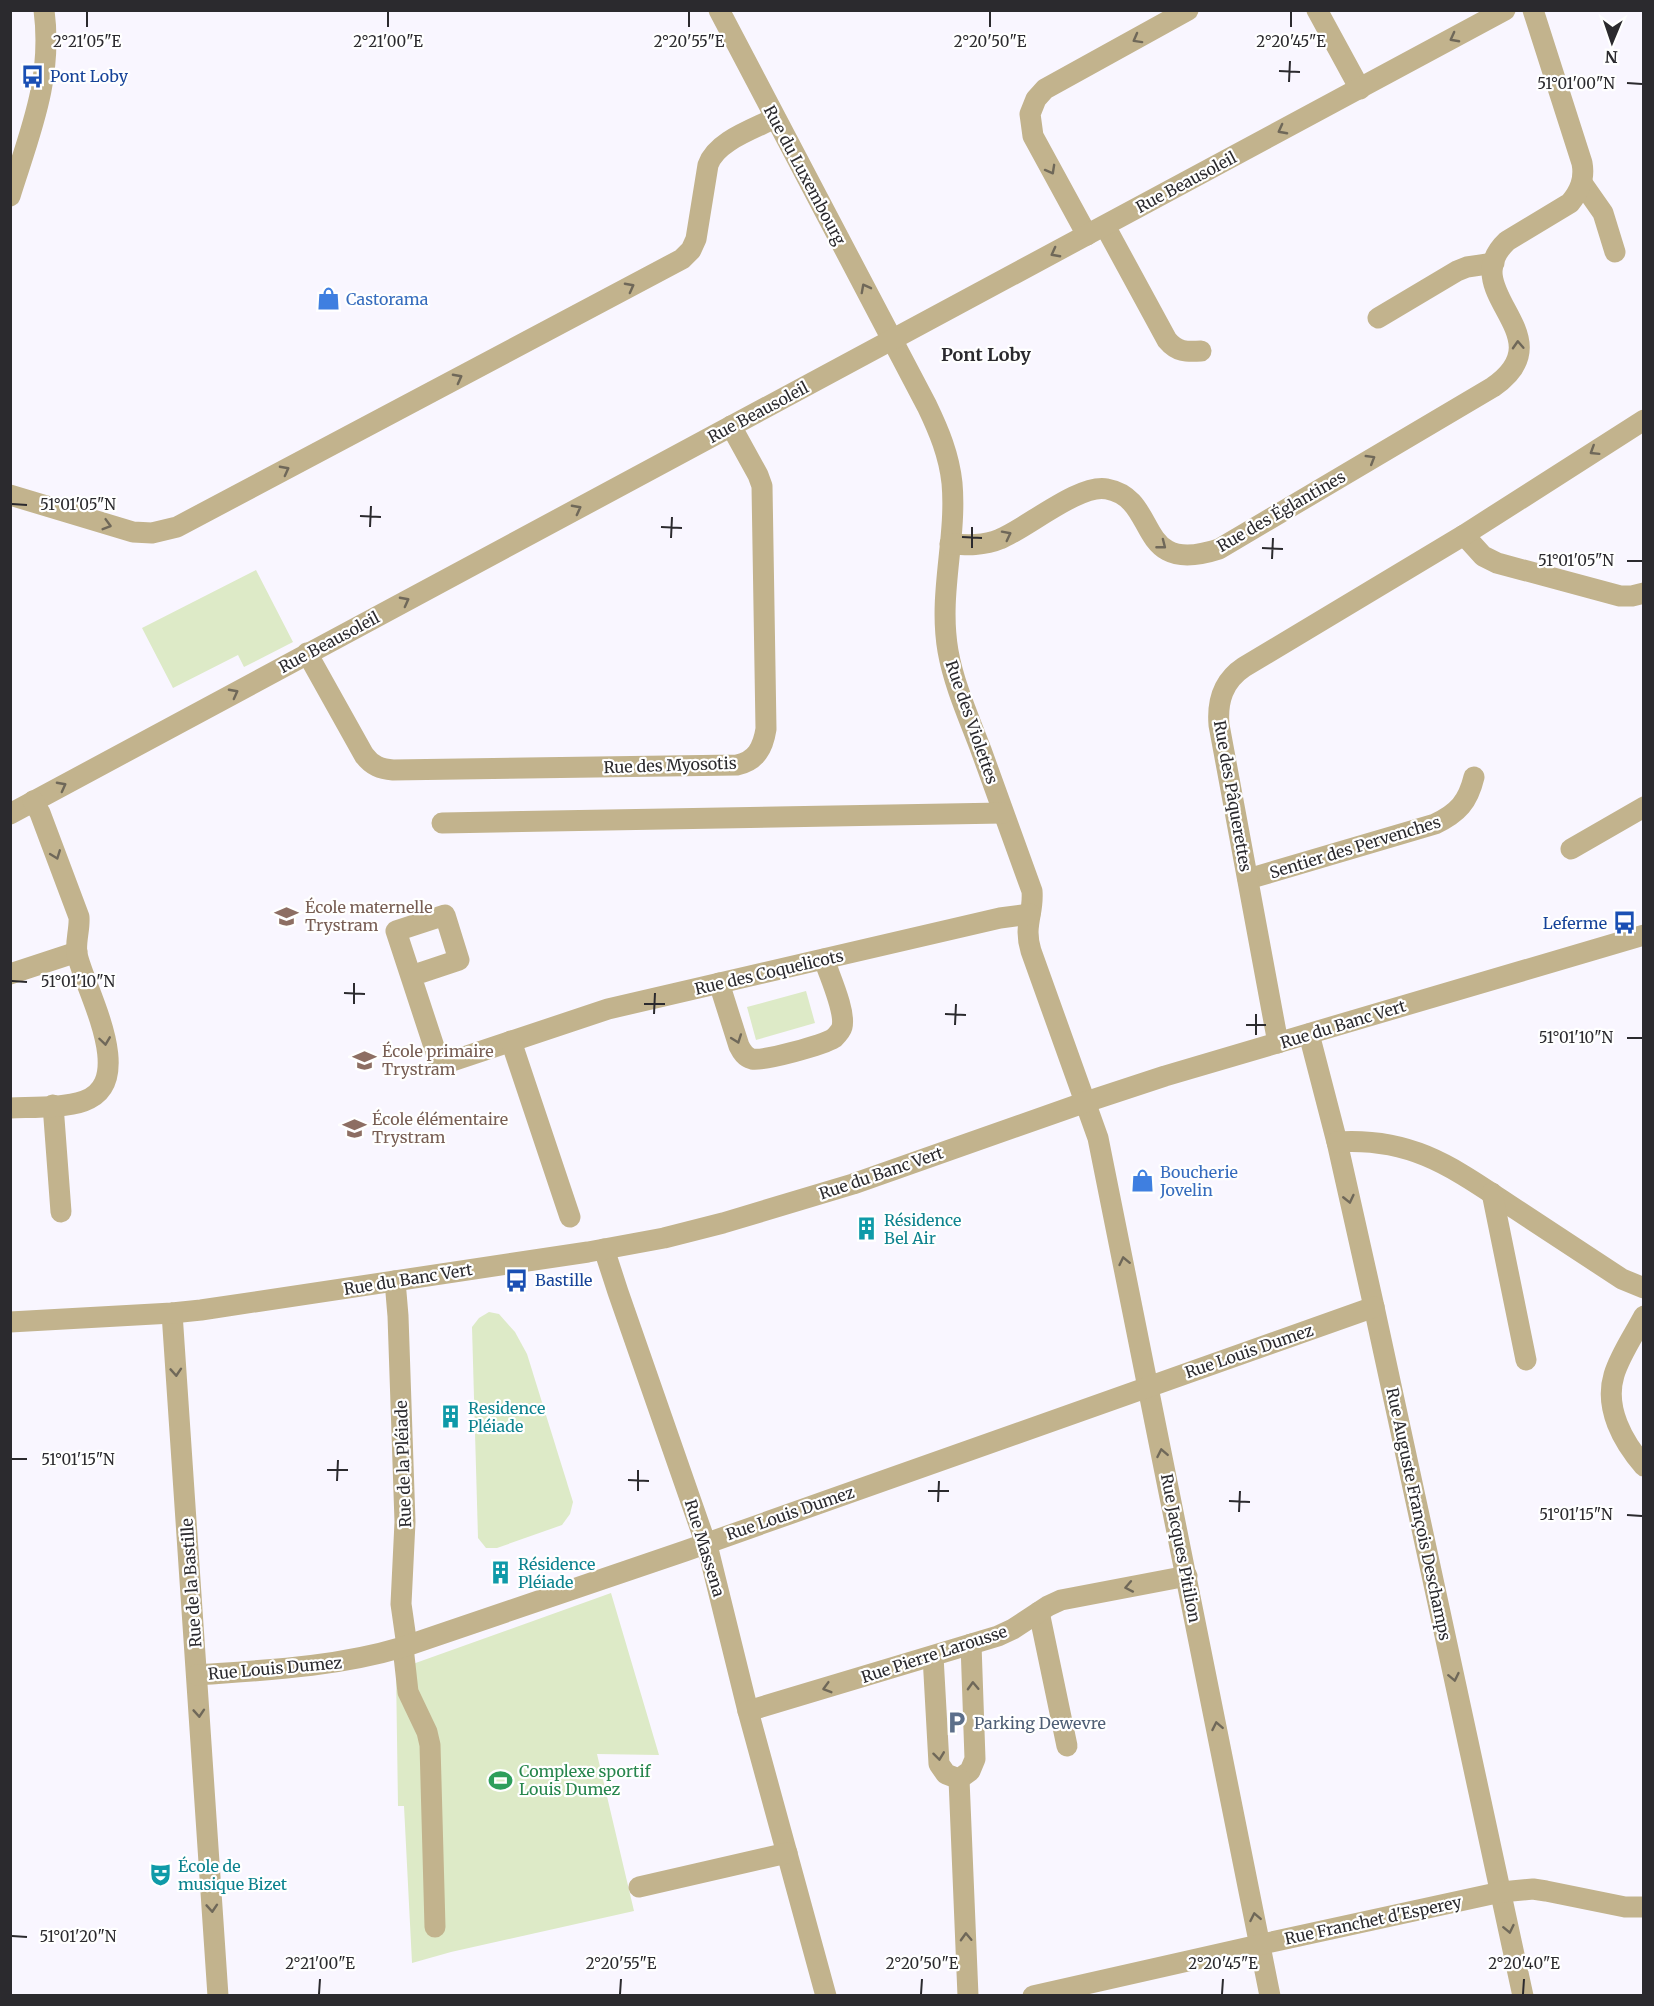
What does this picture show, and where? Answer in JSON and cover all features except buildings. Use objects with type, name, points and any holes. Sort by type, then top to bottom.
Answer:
[{"type":"street","points":[[10,196],[41,96],[47,52],[44,10]]},
{"type":"street","name":"Rue du Luxembourg","points":[[719,10],[892,340]]},
{"type":"street","points":[[1188,10],[1045,89],[1036,99],[1030,114],[1033,136],[1167,340],[1176,349],[1201,351]]},
{"type":"street","points":[[1317,10],[1360,88]]},
{"type":"street","name":"Rue Beausoleil","points":[[10,814],[1505,10]]},
{"type":"street","points":[[1378,318],[1457,271],[1494,263],[1499,250],[1507,242],[1565,207],[1577,194],[1582,183],[1582,163],[1533,10]]},
{"type":"street","points":[[10,495],[133,532],[152,533],[177,527],[682,259],[691,250],[696,239],[708,165],[713,154],[722,146],[775,118]]},
{"type":"street","points":[[1582,183],[1603,213],[1615,252]]},
{"type":"street","name":"Rue des Églantines","points":[[950,544],[983,544],[999,539],[1085,491],[1101,488],[1116,491],[1128,498],[1152,537],[1165,549],[1188,556],[1219,549],[1493,387],[1510,374],[1518,361],[1519,339],[1494,288],[1494,263]]},
{"type":"street","name":"Rue des Violettes","points":[[892,340],[931,414],[947,456],[953,497],[944,607],[948,651],[958,690],[1032,891],[1027,928],[1031,951],[1086,1102]]},
{"type":"street","name":"Rue des Pâquerettes","points":[[1278,1043],[1219,725],[1219,700],[1228,681],[1244,667],[1464,536],[1644,420]]},
{"type":"street","name":"Rue des Myosotis","points":[[307,653],[364,755],[372,764],[381,769],[737,765],[749,761],[754,758],[762,746],[766,729],[762,486],[731,426]]},
{"type":"street","points":[[1464,536],[1483,556],[1497,563],[1620,596],[1644,593]]},
{"type":"street","name":"Sentier des Pervenches","points":[[1248,879],[1435,825],[1451,815],[1466,801],[1474,777]]},
{"type":"street","points":[[10,1108],[85,1101],[98,1092],[105,1078],[107,1049],[105,1034],[77,952],[80,928],[77,911],[42,818],[33,801]]},
{"type":"street","points":[[1571,849],[1644,807]]},
{"type":"street","points":[[442,823],[1003,813]]},
{"type":"street","name":"Rue des Coquelicots","points":[[411,976],[440,1065],[596,1013],[1000,918],[1030,914]]},
{"type":"street","name":"Rue du Banc Vert","points":[[10,1322],[172,1313],[395,1281],[664,1238],[814,1196],[1165,1076],[1644,934]]},
{"type":"street","points":[[10,974],[77,952]]},
{"type":"street","points":[[719,983],[744,1055],[754,1059],[771,1057],[825,1043],[834,1038],[840,1030],[843,1017],[824,959]]},
{"type":"street","name":"Rue Auguste François Deschamps","points":[[1309,1034],[1374,1307],[1523,1995]]},
{"type":"street","points":[[511,1041],[570,1217]]},
{"type":"street","name":"Rue Jacques Pitilion","points":[[1086,1102],[1098,1138],[1270,1995]]},
{"type":"street","points":[[53,1105],[61,1212]]},
{"type":"street","points":[[1336,1142],[1359,1141],[1398,1146],[1444,1163],[1622,1279],[1644,1288]]},
{"type":"street","points":[[1492,1193],[1526,1360]]},
{"type":"street","name":"Rue Massena","points":[[604,1249],[705,1543],[748,1711],[826,1995]]},
{"type":"street","name":"Rue de la Pléiade","points":[[395,1281],[398,1309],[405,1528],[401,1604],[406,1686],[427,1732],[430,1745],[435,1927]]},
{"type":"street","name":"Rue du Banc Vert","points":[[10,1307],[97,1316]]},
{"type":"street","name":"Rue Louis Dumez","points":[[197,1675],[304,1668],[376,1656],[405,1647],[1374,1307]]},
{"type":"street","name":"Rue de la Bastille","points":[[172,1313],[218,1995]]},
{"type":"street","points":[[1644,1316],[1617,1368],[1612,1385],[1613,1410],[1621,1432],[1628,1446],[1644,1466]]},
{"type":"street","points":[[1621,1432],[1644,1434]]},
{"type":"street","name":"Rue Pierre Larousse","points":[[748,1711],[998,1636],[1014,1629],[1061,1600],[1187,1576]]},
{"type":"street","points":[[1039,1612],[1067,1746]]},
{"type":"street","points":[[959,1779],[970,1771],[975,1759],[971,1644]]},
{"type":"street","points":[[933,1656],[939,1764],[946,1774],[959,1779]]},
{"type":"street","points":[[959,1779],[968,1995]]},
{"type":"street","points":[[639,1887],[787,1853]]},
{"type":"street","name":"Rue Franchet d'Esperey","points":[[1033,1995],[1501,1892],[1546,1890],[1625,1907],[1644,1907]]},
{"type":"green space","points":[[256,570],[293,642],[244,667],[238,655],[173,688],[142,628]]},
{"type":"green space","points":[[806,991],[815,1023],[756,1040],[747,1007]]},
{"type":"green space","points":[[489,1312],[499,1314],[515,1332],[527,1354],[573,1502],[570,1514],[562,1525],[497,1548],[486,1548],[478,1538],[472,1327],[479,1318]]},
{"type":"green space","name":"Complexe sportif Louis Dumez","points":[[611,1593],[659,1755],[597,1754],[634,1911],[451,1952],[412,1963],[404,1806],[398,1806],[396,1670]]},
{"type":"place","name":"Pont Loby","points":[[32,76]]},
{"type":"place","name":"Castorama","points":[[328,299]]},
{"type":"place","name":"École maternelle Trystram","points":[[287,916]]},
{"type":"place","name":"Leferme","points":[[1625,923]]},
{"type":"place","name":"École primaire Trystram","points":[[364,1060]]},
{"type":"place","name":"École élémentaire Trystram","points":[[354,1128]]},
{"type":"place","name":"Boucherie Jovelin","points":[[1142,1181]]},
{"type":"place","name":"Résidence Bel Air","points":[[866,1229]]},
{"type":"place","name":"Bastille","points":[[517,1280]]},
{"type":"place","name":"Residence Pléiade","points":[[450,1417]]},
{"type":"place","name":"Résidence Pléiade","points":[[500,1573]]},
{"type":"place","name":"Parking Dewevre","points":[[956,1723]]},
{"type":"place","name":"Complexe sportif Louis Dumez","points":[[501,1780]]},
{"type":"place","name":"École de musique Bizet","points":[[160,1875]]},
{"type":"district","name":"Pont Loby","points":[[986,355]]}]
